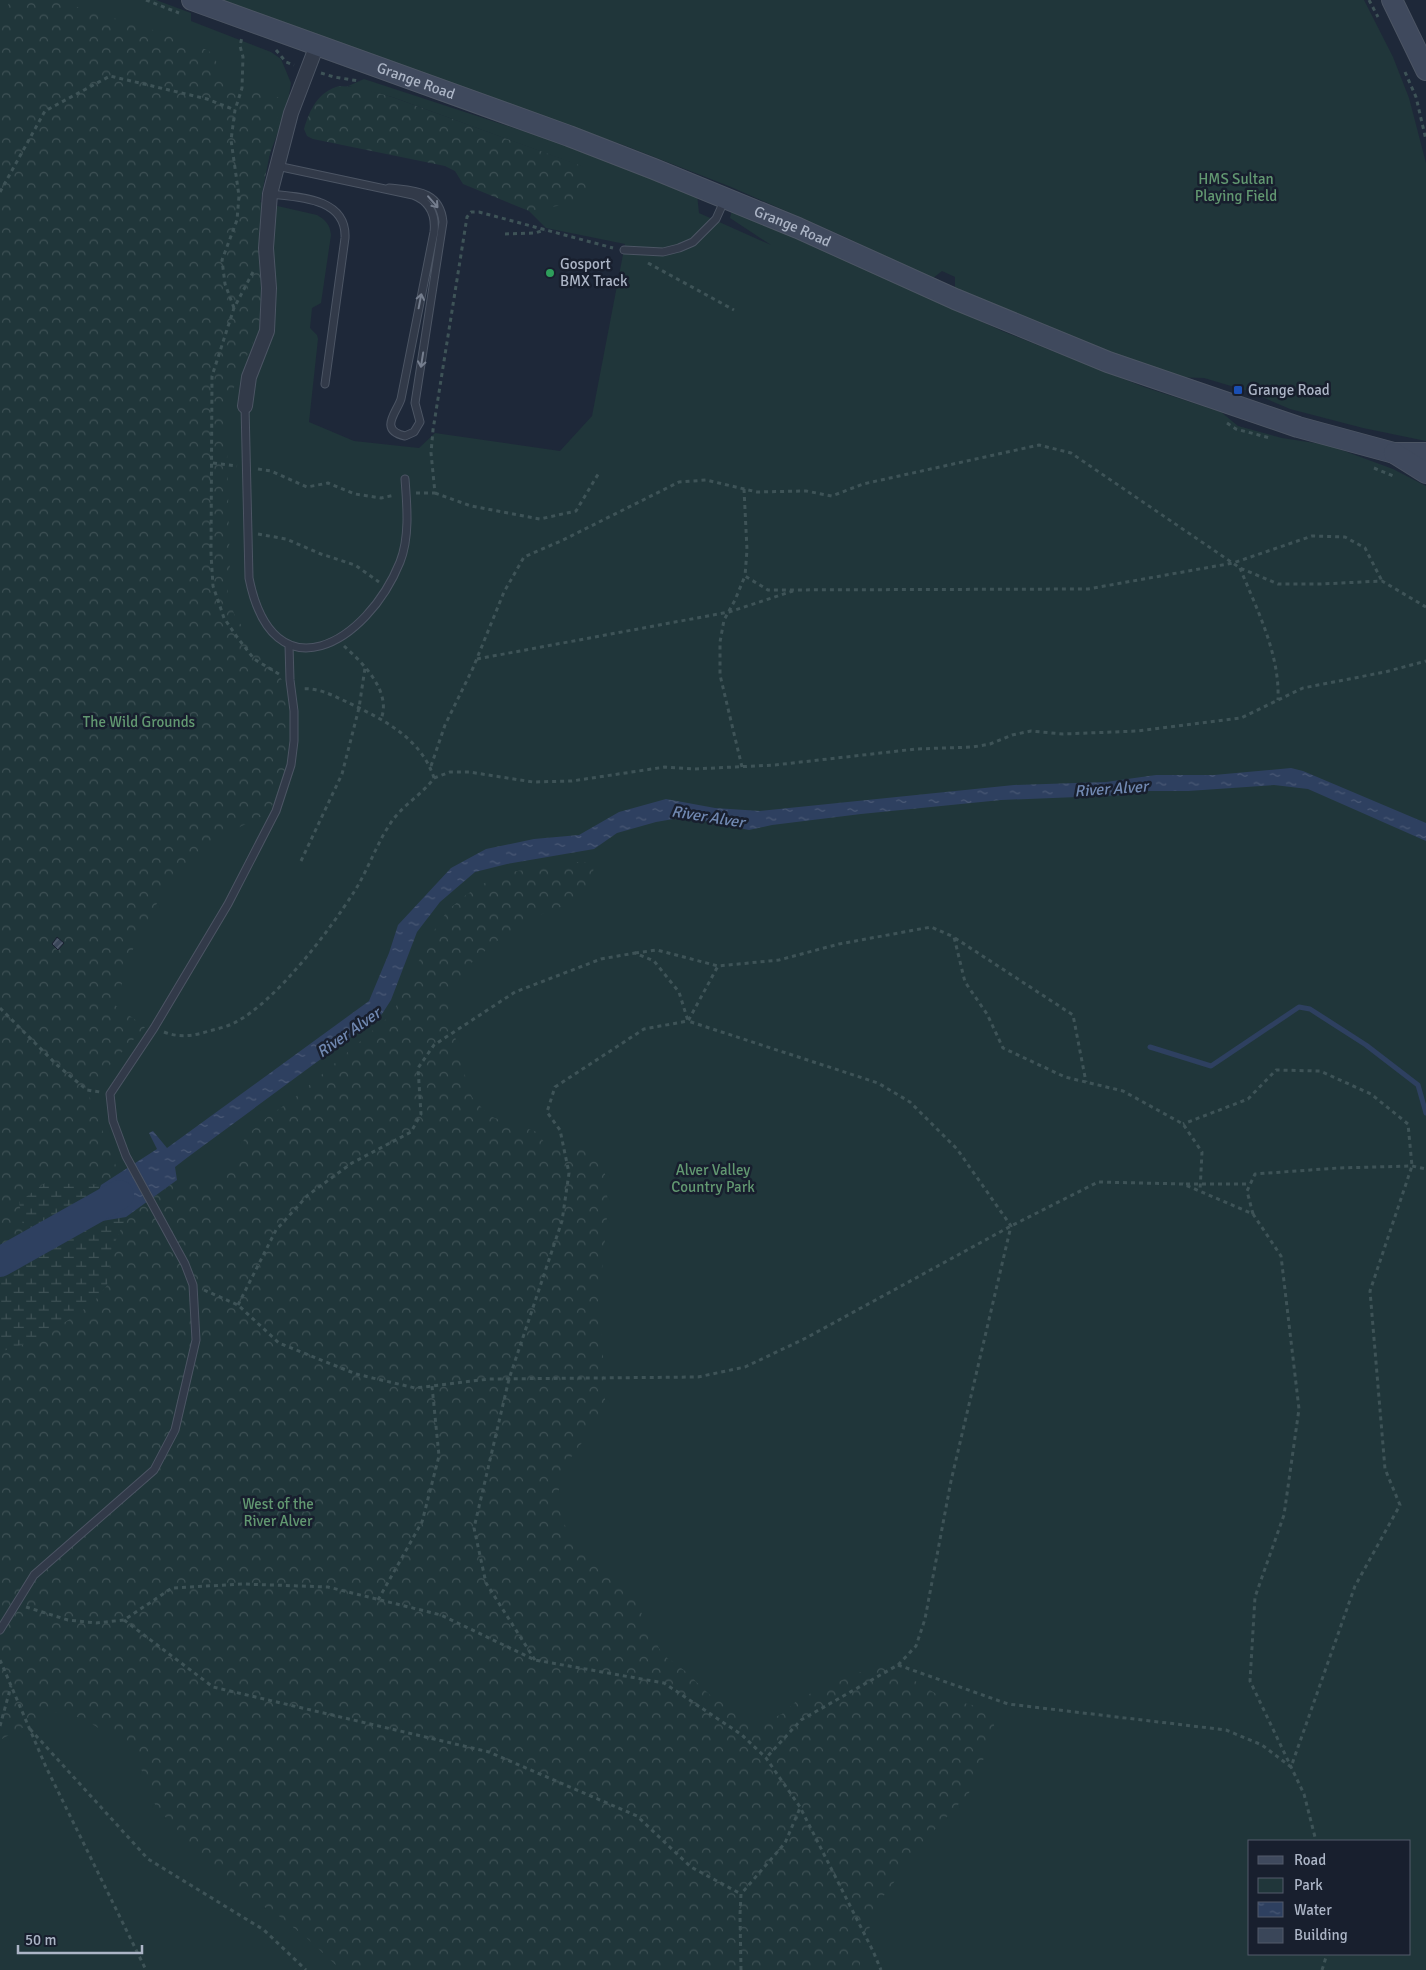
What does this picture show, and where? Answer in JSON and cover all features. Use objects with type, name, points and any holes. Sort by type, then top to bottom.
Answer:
[{"type":"street","points":[[1392,0],[1426,70]]},
{"type":"street","name":"Grange Road","points":[[186,7],[317,45],[569,136],[807,232],[955,299],[1108,362],[1182,389],[1298,427],[1394,453],[1426,453]]},
{"type":"street","points":[[245,406],[249,376],[266,331],[269,288],[266,248],[270,194],[291,113],[317,45]]},
{"type":"street","name":"Grange Road","points":[[1394,453],[1426,473]]},
{"type":"lane","points":[[277,166],[389,188],[414,190],[423,193],[438,206],[443,222],[415,403],[420,422],[414,432],[405,436],[395,432],[391,425],[391,418],[401,399],[434,232],[434,219],[429,206],[421,199],[389,188]]},
{"type":"lane","points":[[270,194],[303,197],[320,202],[336,213],[345,228],[325,384]]},
{"type":"lane","points":[[624,250],[663,252],[692,242],[716,219],[725,198]]},
{"type":"lane","points":[[245,406],[249,578],[253,599],[264,621],[277,636],[289,645],[302,649],[338,640],[371,612],[387,588],[401,560],[407,520],[405,479]]},
{"type":"lane","points":[[0,1630],[34,1575],[154,1470],[175,1430],[196,1340],[193,1285],[184,1264],[126,1156],[113,1121],[110,1094],[154,1028],[228,904],[276,811],[291,765],[294,718],[289,645]]},
{"type":"path","points":[[146,0],[186,7]]},
{"type":"path","points":[[1369,0],[1378,18]]},
{"type":"path","points":[[233,33],[250,40]]},
{"type":"path","points":[[234,308],[225,284],[222,260],[237,220],[239,196],[231,140],[235,110],[242,88],[243,57],[240,46],[242,37]]},
{"type":"path","points":[[267,47],[276,50],[286,62],[334,77],[360,81]]},
{"type":"path","points":[[1404,70],[1416,97],[1426,140]]},
{"type":"path","points":[[0,192],[45,111],[110,76],[207,99],[235,110]]},
{"type":"path","points":[[435,493],[431,453],[433,430],[467,217],[471,212],[479,212],[624,250],[734,310]]},
{"type":"path","points":[[504,234],[535,233],[546,230]]},
{"type":"path","points":[[266,248],[234,308],[212,376],[211,554],[213,586],[224,618],[254,659],[290,680]]},
{"type":"path","points":[[1221,420],[1236,429],[1274,440]]},
{"type":"path","points":[[430,766],[445,725],[477,659],[504,592],[524,558],[679,482],[706,480],[757,492],[806,491],[832,496],[863,484],[1039,445],[1071,454],[1240,568],[1278,584],[1382,581]]},
{"type":"path","points":[[213,463],[271,472],[307,487],[328,483],[355,494],[381,498],[406,493],[435,493],[471,506],[540,519],[576,511],[600,471]]},
{"type":"path","points":[[1365,465],[1400,479]]},
{"type":"path","points":[[742,767],[720,675],[720,642],[724,620],[745,576],[747,550],[744,489]]},
{"type":"path","points":[[248,532],[286,539],[321,554],[355,565],[387,588]]},
{"type":"path","points":[[745,576],[768,590],[1088,589],[1233,563],[1312,536],[1345,537],[1365,548],[1382,581],[1426,607]]},
{"type":"path","points":[[1240,568],[1274,655],[1279,680],[1278,700]]},
{"type":"path","points":[[477,659],[728,612],[796,590]]},
{"type":"path","points":[[338,640],[366,668],[381,690],[384,710],[381,719]]},
{"type":"path","points":[[154,1028],[175,1037],[199,1034],[233,1024],[252,1012],[302,962],[355,891],[388,826],[398,812],[429,786],[434,778],[450,772],[469,772],[533,782],[563,782],[666,767],[694,770],[775,765],[832,757],[866,756],[916,748],[973,747],[990,744],[1012,735],[1031,731],[1063,734],[1138,731],[1241,718],[1303,688],[1385,672],[1426,661]]},
{"type":"path","points":[[301,861],[342,774],[359,708],[366,668]]},
{"type":"path","points":[[293,690],[313,689],[330,694],[381,719],[401,732],[421,752],[430,766],[434,778]]},
{"type":"path","points":[[238,1305],[276,1230],[308,1195],[352,1163],[412,1132],[421,1114],[418,1068],[434,1045],[515,992],[600,959],[657,950],[718,966],[780,960],[839,944],[931,927],[954,938],[1073,1016],[1086,1082]]},
{"type":"path","points":[[954,938],[964,982],[987,1014],[1003,1048],[1065,1077],[1123,1091],[1183,1124],[1202,1152],[1200,1191]]},
{"type":"path","points":[[635,953],[654,961],[679,992],[688,1021]]},
{"type":"path","points":[[688,1021],[718,966]]},
{"type":"path","points":[[0,1008],[57,1065],[87,1090],[110,1094]]},
{"type":"path","points":[[536,1660],[486,1583],[474,1528],[509,1379],[562,1221],[569,1173],[560,1130],[547,1112],[555,1087],[644,1029],[688,1021],[878,1083],[910,1102],[957,1149],[1011,1226],[951,1481],[924,1619],[916,1646],[898,1665],[801,1720],[766,1758]]},
{"type":"path","points":[[1183,1124],[1248,1099],[1276,1070],[1320,1071],[1372,1094],[1408,1124],[1412,1166],[1370,1291],[1385,1469],[1400,1505],[1355,1586],[1291,1767]]},
{"type":"path","points":[[1316,1840],[1304,1794],[1250,1681],[1255,1597],[1284,1515],[1299,1409],[1281,1256],[1253,1214],[1247,1191],[1255,1174],[1338,1168],[1412,1166],[1426,1169]]},
{"type":"path","points":[[193,1285],[238,1305],[279,1342],[356,1374],[415,1388],[509,1379],[698,1377],[745,1367],[806,1338],[1011,1226],[1098,1182],[1250,1184]]},
{"type":"path","points":[[1183,1184],[1253,1214]]},
{"type":"path","points":[[378,1600],[422,1522],[432,1484],[439,1456],[432,1386]]},
{"type":"path","points":[[15,1603],[68,1620],[96,1623],[124,1620],[172,1588],[243,1584],[328,1588],[441,1615],[536,1660],[664,1683],[742,1735],[766,1758],[800,1807],[881,1970]]},
{"type":"path","points":[[124,1620],[212,1686],[489,1752],[637,1816],[691,1867],[742,1894]]},
{"type":"path","points":[[0,1660],[46,1767],[146,1970]]},
{"type":"path","points":[[898,1665],[1008,1704],[1226,1730],[1262,1745],[1291,1767]]},
{"type":"path","points":[[0,1726],[11,1685]]},
{"type":"path","points":[[30,1730],[148,1859],[264,1930],[306,1970]]},
{"type":"path","points":[[741,1970],[740,1915],[742,1894],[785,1843],[800,1807]]},
{"type":"path","points":[[1322,1970],[1327,1955]]},
{"type":"green space","name":"Alver Valley Country Park","points":[[0,0],[156,0],[191,13],[191,21],[271,52],[281,59],[291,83],[287,108],[268,159],[260,202],[317,215],[330,228],[331,235],[321,303],[312,308],[310,328],[317,335],[318,339],[309,422],[354,441],[419,448],[435,433],[560,451],[592,416],[625,244],[546,228],[529,211],[583,167],[392,97],[348,86],[364,79],[554,141],[697,194],[699,213],[771,245],[730,218],[732,210],[813,244],[1002,331],[1144,387],[1221,412],[1238,426],[1282,438],[1328,445],[1393,469],[1426,486],[1426,1970],[0,1970]]},
{"type":"green space","name":"The Wild Grounds","points":[[10,0],[50,0],[61,2],[179,38],[209,51],[233,86],[281,98],[260,203],[257,242],[263,277],[259,327],[226,407],[230,576],[227,595],[235,616],[258,650],[266,653],[286,687],[289,729],[284,777],[269,813],[212,840],[167,884],[133,949],[115,1005],[145,1027],[87,1090],[119,1174],[101,1185],[45,1183],[24,1232],[0,1246],[0,27]]},
{"type":"green space","name":"HMS Sultan Playing Field","points":[[218,0],[1364,0],[1393,57],[1409,98],[1426,163],[1426,441],[1363,428],[1290,409],[1248,391],[1204,378],[1173,377],[1139,366],[955,290],[955,277],[942,271],[932,279],[845,237],[731,187],[626,146]]},
{"type":"green space","points":[[339,86],[356,87],[392,97],[590,169],[584,193],[574,203],[529,211],[463,184],[455,171],[445,166],[313,139],[307,136],[304,129],[312,108],[326,92]]},
{"type":"green space","name":"West of the River Alver","points":[[576,862],[594,863],[592,883],[575,902],[544,913],[502,937],[475,959],[457,980],[448,1006],[462,1066],[472,1097],[489,1116],[537,1132],[546,1145],[591,1145],[605,1174],[608,1204],[597,1311],[602,1335],[605,1400],[601,1417],[566,1464],[556,1500],[564,1524],[576,1541],[598,1559],[633,1596],[662,1654],[685,1671],[710,1695],[749,1719],[767,1721],[782,1714],[800,1698],[884,1662],[943,1698],[972,1705],[993,1718],[995,1732],[969,1793],[928,1837],[876,1906],[860,1960],[860,1970],[341,1970],[308,1939],[275,1913],[233,1889],[156,1807],[134,1751],[89,1722],[65,1712],[50,1713],[0,1740],[0,1352],[34,1341],[92,1303],[107,1285],[112,1249],[126,1217],[177,1180],[193,1178],[208,1181],[230,1167],[246,1136],[270,1115],[292,1100],[392,1014],[435,929],[448,910],[466,895],[491,879],[511,872]]},
{"type":"green space","points":[[45,1183],[101,1185],[90,1223],[126,1217],[112,1249],[107,1285],[93,1303],[34,1341],[0,1352],[0,1246],[24,1232],[19,1202]]},
{"type":"water","points":[[1291,768],[1303,771],[1426,823],[1426,841],[1308,789],[1274,785],[1188,791],[1146,791],[1126,795],[1001,800],[861,814],[772,825],[749,830],[685,817],[656,822],[617,833],[594,849],[507,864],[475,872],[440,902],[417,932],[391,1000],[382,1014],[175,1167],[177,1180],[126,1217],[90,1223],[79,1211],[97,1196],[101,1185],[157,1149],[149,1133],[153,1131],[167,1148],[369,1001],[389,953],[398,925],[451,868],[486,849],[534,839],[579,835],[619,812],[666,799],[715,808],[760,811],[1014,785],[1106,782],[1156,775],[1214,775]]},
{"type":"building","points":[[57,937],[64,943],[58,950],[52,944]]},
{"type":"waterway","points":[[1150,1047],[1211,1066],[1299,1007],[1310,1009],[1366,1045],[1418,1085],[1426,1113]]},
{"type":"waterway","name":"River Alver","points":[[0,1262],[119,1195]]},
{"type":"place","name":"Gosport BMX Track","points":[[550,273]]},
{"type":"place","name":"Grange Road","points":[[1238,390]]}]
